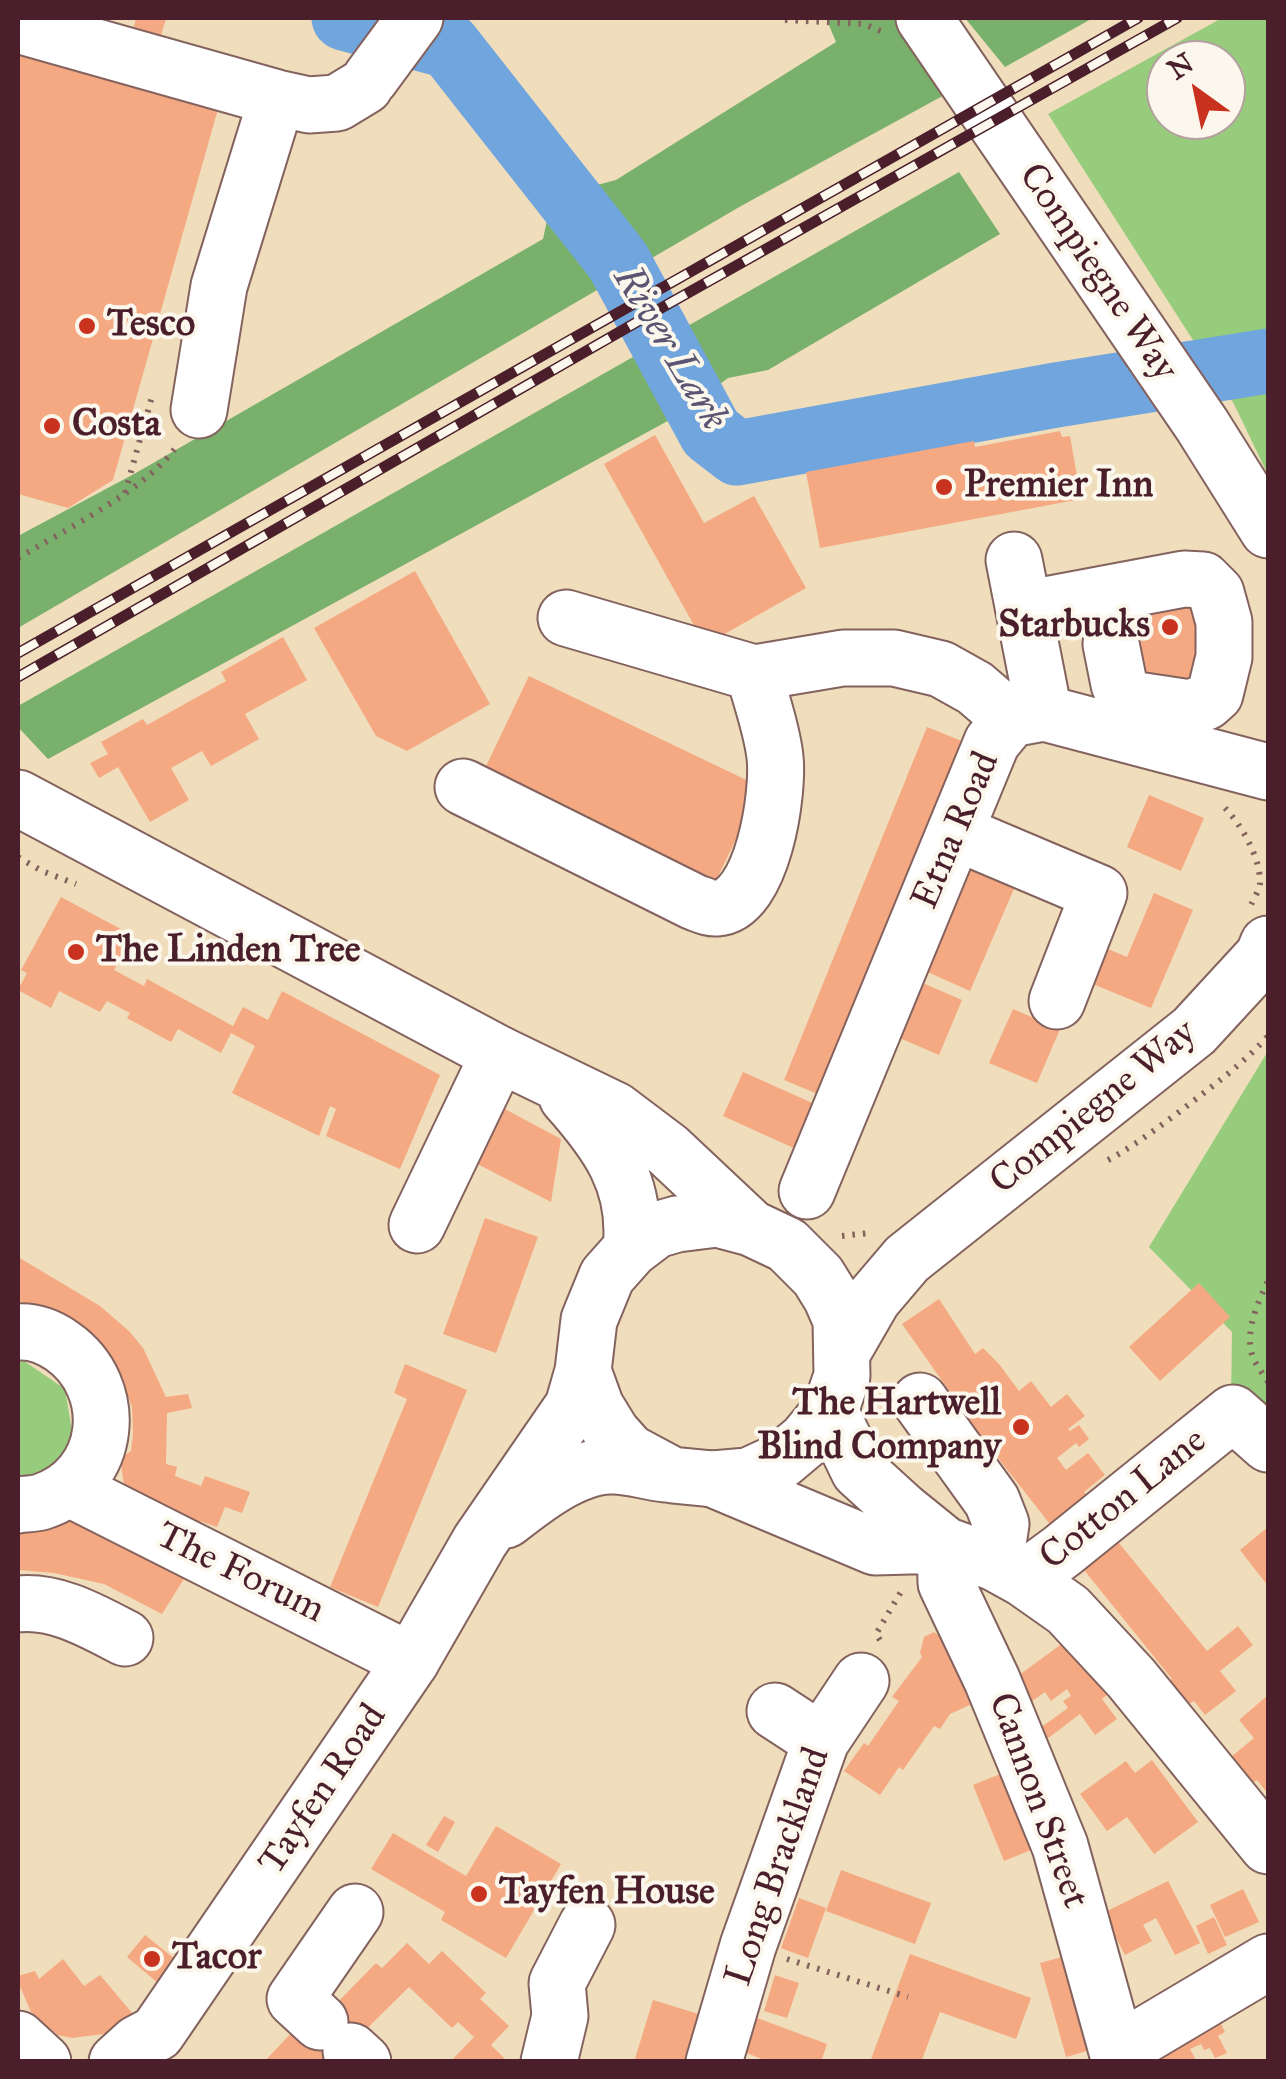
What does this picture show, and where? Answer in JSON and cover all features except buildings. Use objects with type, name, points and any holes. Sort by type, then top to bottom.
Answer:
[{"type":"street","points":[[18,25],[309,105],[336,103],[368,82],[415,18]]},
{"type":"street","name":"Compiegne Way","points":[[924,18],[1202,425],[1268,530]]},
{"type":"street","points":[[199,410],[218,286],[278,98]]},
{"type":"street","points":[[1028,716],[1019,584],[1184,578],[1204,580],[1216,593],[1224,622],[1224,658],[1214,694],[1206,702],[1190,708],[1130,699],[1119,684],[1112,644]]},
{"type":"street","points":[[566,618],[754,673],[843,658],[894,658],[941,669],[1028,716],[1246,766]]},
{"type":"street","points":[[463,787],[694,902],[716,908],[736,900],[758,867],[774,808],[775,757],[754,673]]},
{"type":"street","name":"Etna Road","points":[[806,1191],[992,742],[1028,716]]},
{"type":"street","points":[[20,805],[499,1054],[615,1110],[818,1276],[840,1320],[842,1376],[830,1411],[806,1440],[781,1461],[748,1476],[693,1477],[610,1466],[583,1472],[538,1494],[480,1541]]},
{"type":"street","points":[[956,832],[1119,897],[1057,1001]]},
{"type":"street","name":"Compiegne Way","points":[[843,1351],[873,1298],[907,1260],[1194,1031],[1262,956],[1258,928]]},
{"type":"street","points":[[418,1225],[499,1054]]},
{"type":"street","points":[[554,1082],[590,1122],[622,1172],[634,1224],[631,1249]]},
{"type":"street","points":[[907,1260],[836,1258],[717,1220],[656,1230],[631,1249],[607,1276],[589,1320],[583,1371],[596,1407],[612,1434],[629,1452],[875,1546],[988,1563]]},
{"type":"street","points":[[18,1332],[52,1339],[77,1356],[92,1378],[102,1407],[102,1427],[94,1457],[81,1475],[68,1488],[41,1502],[18,1505]]},
{"type":"street","name":"Tayfen Road","points":[[143,2052],[411,1660],[480,1541],[573,1406],[583,1371]]},
{"type":"street","name":"Cannon Street","points":[[920,1401],[992,1501],[1001,1524],[988,1563],[946,1583],[992,1680],[1060,1846],[1119,2056]]},
{"type":"street","points":[[830,1411],[859,1471],[988,1563],[1068,1610],[1131,1678],[1268,1846]]},
{"type":"street","name":"Cotton Lane","points":[[988,1563],[1062,1551],[1233,1413],[1263,1413]]},
{"type":"street","name":"The Forum","points":[[68,1488],[411,1660]]},
{"type":"street","points":[[18,1604],[78,1614],[125,1638]]},
{"type":"street","name":"Long Brackland","points":[[714,2062],[748,1946],[820,1741],[861,1681]]},
{"type":"street","points":[[775,1711],[820,1741]]},
{"type":"street","points":[[345,2045],[295,1999],[356,1912]]},
{"type":"street","points":[[549,2062],[560,2016],[556,1984],[587,1924]]},
{"type":"street","points":[[1119,2056],[1268,1962]]},
{"type":"street","points":[[18,2038],[43,2062]]},
{"type":"path","points":[[18,558],[124,493],[169,458],[199,410]]},
{"type":"path","points":[[1246,766],[1210,792],[1232,815],[1256,862],[1260,884],[1258,928]]},
{"type":"path","points":[[18,857],[42,871]]},
{"type":"path","points":[[1263,1413],[1250,1335],[1268,1281]]},
{"type":"path","points":[[861,1681],[885,1648],[876,1634],[905,1584]]},
{"type":"path","points":[[748,1946],[908,1998]]},
{"type":"green space","points":[[826,18],[895,18],[907,23],[948,93],[741,206],[18,628],[18,536],[134,474],[543,239],[552,197],[616,180],[836,42]]},
{"type":"green space","points":[[965,18],[1093,18],[1005,67]]},
{"type":"green space","points":[[1222,18],[1268,18],[1268,475],[1234,404],[1048,114],[1146,60],[1146,140],[1246,140],[1246,40],[1182,40]]},
{"type":"green space","points":[[959,172],[1000,234],[768,370],[728,378],[675,417],[48,759],[18,727],[18,706]]},
{"type":"green space","points":[[1268,1051],[1268,1436],[1231,1403],[1232,1332],[1149,1247]]},
{"type":"green space","points":[[24,1361],[65,1389],[72,1431],[63,1463],[18,1486],[18,1362]]},
{"type":"waterway","name":"River Lark","points":[[344,18],[449,46],[618,261],[711,433],[737,453],[1268,361]]},
{"type":"railway","points":[[18,653],[1138,18]]},
{"type":"railway","points":[[18,677],[1177,18]]},
{"type":"place","name":"Tesco","points":[[87,326]]},
{"type":"place","name":"Costa","points":[[52,426]]},
{"type":"place","name":"Premier Inn","points":[[944,487]]},
{"type":"place","name":"Starbucks","points":[[1170,627]]},
{"type":"place","name":"The Linden Tree","points":[[76,952]]},
{"type":"place","name":"The Hartwell Blind Company","points":[[1021,1427]]},
{"type":"place","name":"Tayfen House","points":[[479,1894]]},
{"type":"place","name":"Tacor","points":[[152,1959]]}]
